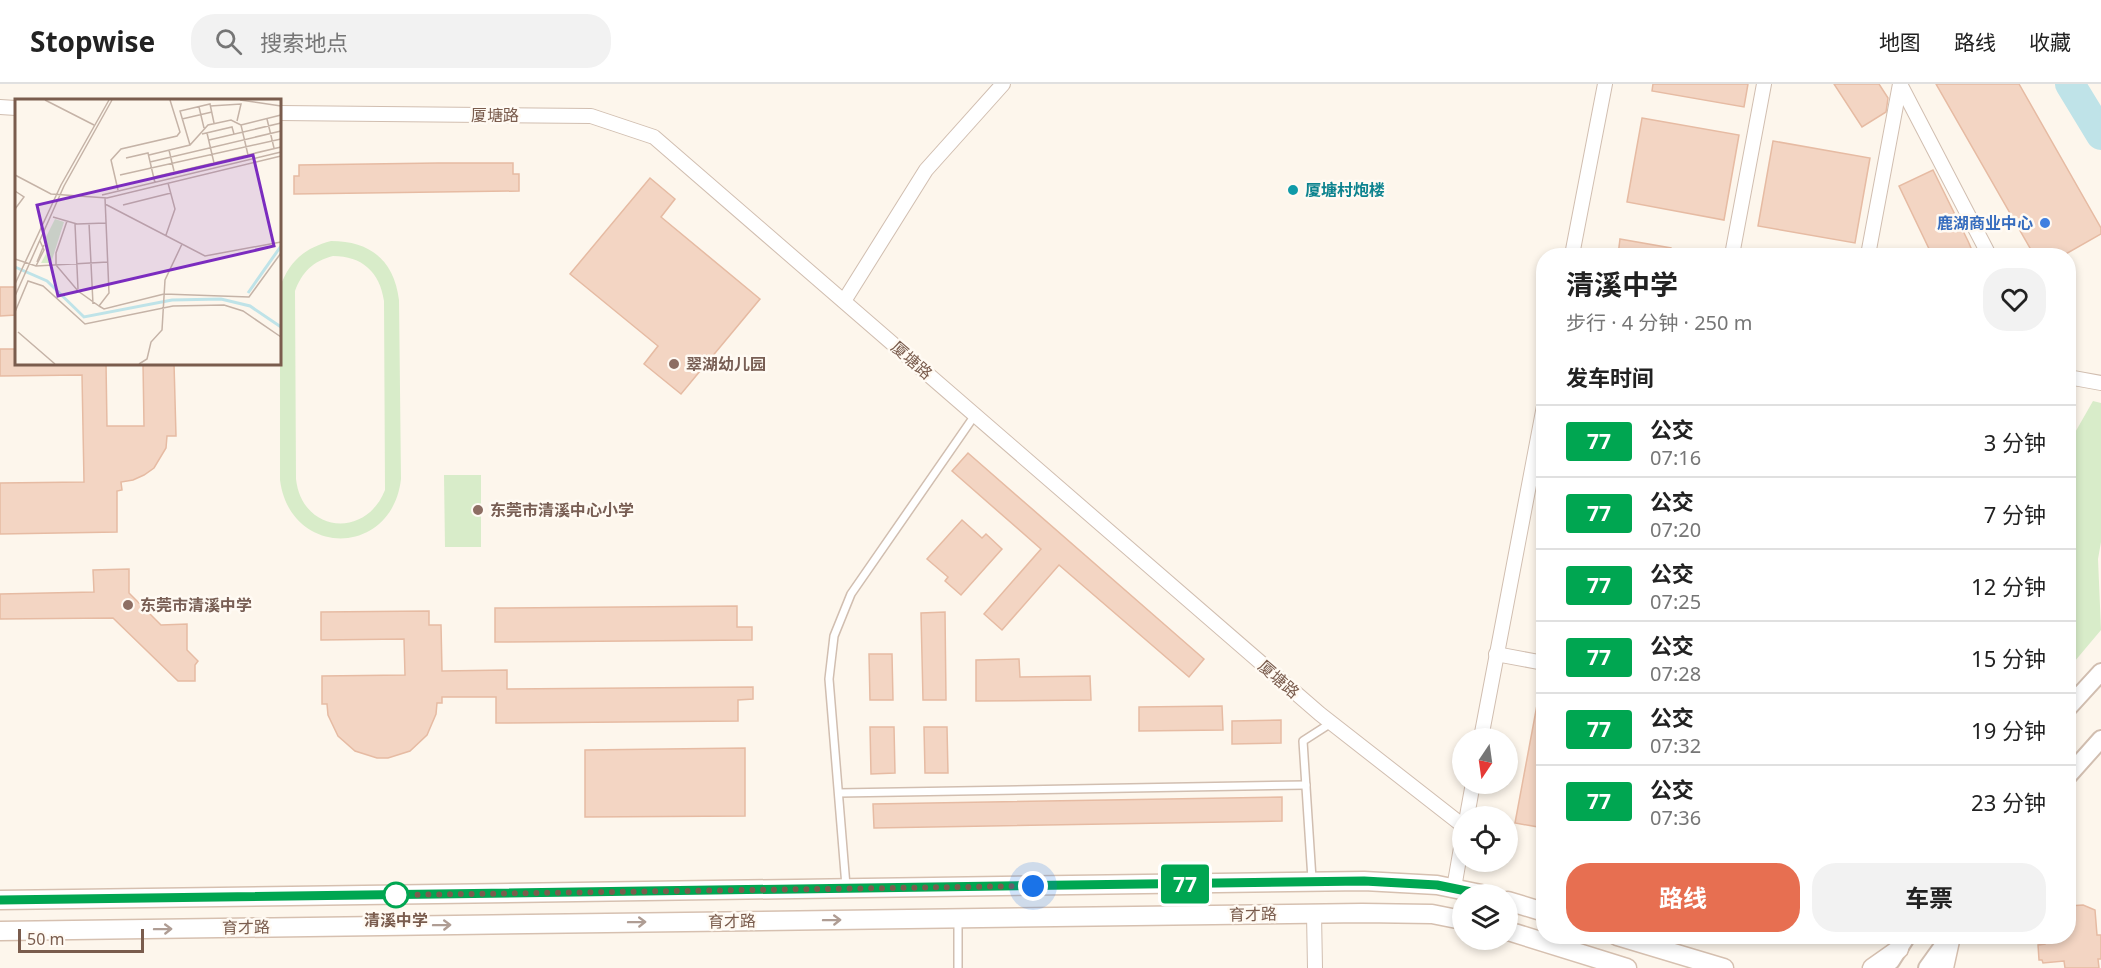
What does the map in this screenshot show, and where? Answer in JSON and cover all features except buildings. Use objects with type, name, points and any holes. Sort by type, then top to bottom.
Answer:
[{"type":"main road","name":"育才路","points":[[0,900],[1364,881],[1452,888]]},
{"type":"main road","points":[[1518,903],[1536,909]]},
{"type":"main road","name":"育才路","points":[[0,931],[1314,914],[1432,914],[1452,918]]},
{"type":"main road","points":[[1518,934],[1536,940]]},
{"type":"main road","points":[[1550,944],[1627,968]]},
{"type":"main road","points":[[1644,944],[1724,968]]},
{"type":"main road","points":[[1872,968],[1901,944]]},
{"type":"main road","points":[[1944,968],[1949,944]]},
{"type":"street","points":[[844,301],[926,170],[1003,84]]},
{"type":"street","points":[[1573,248],[1605,84]]},
{"type":"street","points":[[1733,248],[1764,84]]},
{"type":"street","points":[[1869,248],[1900,84]]},
{"type":"street","points":[[1900,84],[1985,248]]},
{"type":"street","name":"厦塘路","points":[[280,114],[591,116],[654,136],[1331,723],[1452,817]]},
{"type":"street","points":[[2076,378],[2101,383]]},
{"type":"street","points":[[1483,728],[1536,447]]},
{"type":"street","points":[[1496,654],[1536,662]]},
{"type":"street","points":[[2076,699],[2101,672]]},
{"type":"street","points":[[2076,767],[2101,739]]},
{"type":"street","points":[[1314,914],[1315,968]]},
{"type":"street","points":[[1887,968],[1902,944]]},
{"type":"street","points":[[1927,968],[1945,944]]},
{"type":"lane","points":[[847,889],[830,679],[834,636],[851,594],[975,415]]},
{"type":"lane","points":[[1312,882],[1303,741],[1331,723]]},
{"type":"lane","points":[[839,793],[1306,785]]},
{"type":"lane","points":[[958,918],[958,968]]},
{"type":"green space","points":[[331,241],[345,242],[368,249],[378,256],[392,274],[399,300],[401,479],[394,505],[380,523],[361,535],[341,538],[320,535],[302,524],[288,506],[280,480],[280,287],[293,263],[305,252]],"holes":[[[333,256],[361,263],[374,274],[384,301],[385,490],[376,506],[364,517],[350,522],[336,523],[322,519],[310,510],[301,497],[296,479],[295,291],[301,278],[314,264]]]},
{"type":"green space","points":[[2093,401],[2101,403],[2101,542],[2098,559],[2101,630],[2076,660],[2076,431]]},
{"type":"green space","points":[[444,475],[481,475],[481,547],[445,547]]},
{"type":"waterway","points":[[2070,84],[2101,135]]},
{"type":"bus line","name":"77","points":[[0,900],[1364,881],[1437,885],[1452,888]]},
{"type":"place","name":"厦塘村炮楼","points":[[1293,190]]},
{"type":"place","name":"鹿湖商业中心","points":[[2045,223]]},
{"type":"place","name":"翠湖幼儿园","points":[[674,364]]},
{"type":"place","name":"东莞市清溪中心小学","points":[[478,510]]},
{"type":"place","name":"东莞市清溪中学","points":[[128,605]]},
{"type":"place","name":"清溪中学","points":[[396,895]]},
{"type":"route","points":[[396,895],[1033,886]]}]
